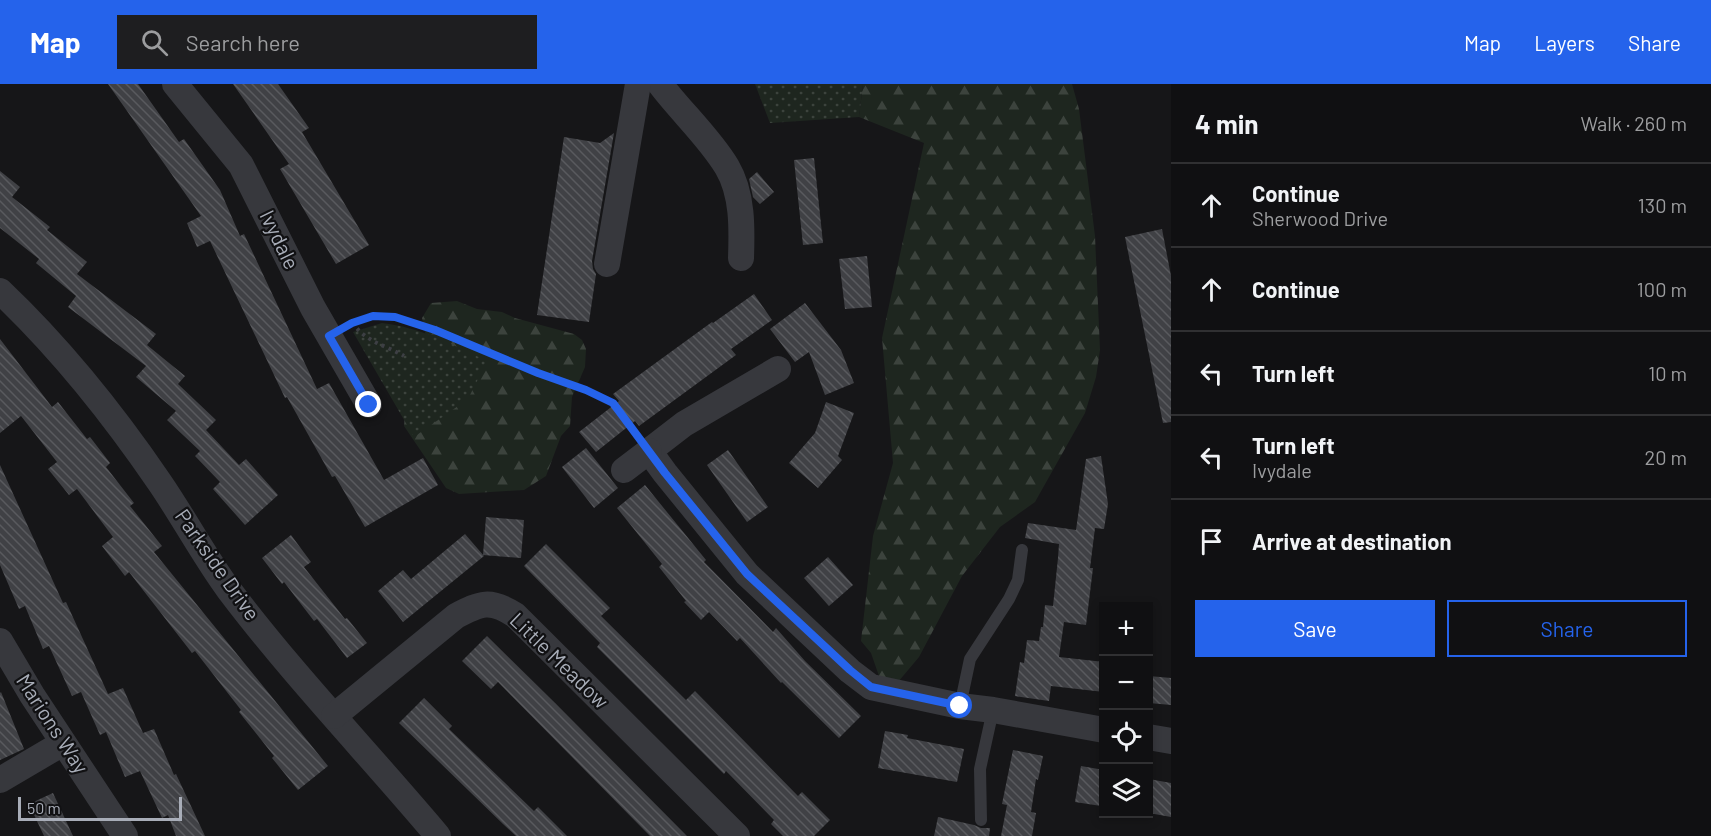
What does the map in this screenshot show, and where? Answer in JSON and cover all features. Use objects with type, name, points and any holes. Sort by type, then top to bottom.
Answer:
[{"type":"street","name":"Ivydale","points":[[175,84],[242,165],[313,308],[369,405]]},
{"type":"street","points":[[608,264],[638,84]]},
{"type":"street","points":[[660,84],[728,168],[737,195],[742,225],[741,258]]},
{"type":"street","name":"Parkside Drive","points":[[0,291],[59,353],[132,444],[161,484],[229,589],[334,716],[438,836]]},
{"type":"street","points":[[624,470],[684,424],[778,369]]},
{"type":"street","points":[[650,451],[665,473],[747,574],[871,687],[960,706],[1099,729]]},
{"type":"street","name":"Little Meadow","points":[[334,716],[456,616],[476,605],[490,603],[499,605],[515,615],[737,836]]},
{"type":"street","name":"Marions Way","points":[[0,641],[32,695],[125,836]]},
{"type":"street","points":[[1153,738],[1171,741]]},
{"type":"street","points":[[0,780],[63,742]]},
{"type":"lane","points":[[960,706],[970,659],[1009,600],[1018,580],[1022,550]]},
{"type":"lane","points":[[981,820],[980,769],[993,710]]},
{"type":"path","points":[[329,336],[352,323],[373,316],[395,317],[435,330],[613,403],[650,451]]},
{"type":"path","points":[[352,323],[367,339],[404,356]]},
{"type":"green space","points":[[755,84],[863,84],[859,117],[770,123]]},
{"type":"green space","points":[[863,84],[1072,84],[1079,109],[1095,236],[1100,350],[1096,377],[1085,413],[1035,502],[1000,527],[962,576],[919,657],[898,682],[879,676],[871,653],[861,641],[873,536],[893,463],[882,338],[924,143],[859,117]]},
{"type":"green space","points":[[457,301],[477,309],[502,312],[515,318],[574,334],[582,340],[586,349],[585,367],[572,397],[570,426],[561,436],[546,476],[524,490],[459,494],[446,488],[404,426],[406,402],[426,337],[422,318],[431,303]]},
{"type":"green space","points":[[382,323],[423,333],[487,361],[468,399],[414,437],[353,332]]},
{"type":"building","points":[[108,84],[138,84],[179,142],[184,139],[220,190],[240,236],[244,234],[317,389],[329,383],[384,480],[423,458],[438,485],[365,527],[335,476],[332,477],[287,397],[285,398],[210,241],[197,247],[187,223],[201,216]]},
{"type":"building","points":[[233,84],[278,84],[309,128],[302,132],[369,245],[336,264],[280,169],[289,164]]},
{"type":"building","points":[[614,133],[592,261],[596,274],[589,322],[537,315],[564,137],[600,143]]},
{"type":"building","points":[[814,158],[823,243],[803,245],[794,160]]},
{"type":"building","points":[[0,171],[20,187],[12,197],[50,227],[47,230],[87,262],[77,274],[156,334],[147,345],[185,376],[178,384],[216,420],[206,430],[239,465],[246,459],[278,495],[245,525],[213,489],[220,482],[195,456],[200,451],[167,420],[176,411],[136,377],[146,366],[68,307],[76,296],[36,263],[39,259],[0,228]]},
{"type":"building","points":[[757,172],[774,192],[760,204],[753,197],[749,179]]},
{"type":"building","points":[[1162,229],[1171,276],[1171,422],[1163,423],[1125,237]]},
{"type":"building","points":[[867,256],[872,307],[845,309],[839,259]]},
{"type":"building","points":[[754,294],[772,320],[731,349],[736,355],[639,426],[635,421],[596,452],[579,432],[619,401],[613,394]]},
{"type":"building","points":[[805,303],[841,350],[854,383],[825,395],[809,352],[795,362],[770,329]]},
{"type":"building","points":[[0,339],[52,407],[58,402],[87,439],[90,437],[110,463],[106,467],[134,503],[130,506],[162,546],[154,552],[328,766],[298,790],[272,758],[274,756],[239,712],[241,710],[195,651],[192,653],[129,572],[125,576],[102,546],[113,537],[77,489],[69,495],[48,469],[57,462],[21,416],[0,433]]},
{"type":"building","points":[[826,402],[854,413],[838,456],[842,460],[818,488],[789,463],[815,433]]},
{"type":"building","points":[[586,448],[618,488],[594,508],[562,467]]},
{"type":"building","points":[[728,450],[768,507],[747,522],[707,465]]},
{"type":"building","points":[[1101,456],[1108,504],[1104,529],[1095,528],[1086,625],[1064,622],[1059,657],[1099,661],[1099,691],[1051,686],[1049,701],[1015,696],[1020,662],[1024,663],[1027,640],[1039,641],[1045,605],[1053,606],[1058,558],[1059,544],[1025,538],[1028,523],[1076,530],[1086,459]]},
{"type":"building","points":[[0,465],[63,603],[66,602],[108,694],[123,688],[143,733],[154,729],[205,836],[176,836],[168,815],[162,818],[140,771],[125,777],[106,732],[100,735],[81,692],[72,696],[49,646],[43,649],[25,606],[19,609],[0,565]]},
{"type":"building","points":[[645,485],[706,560],[704,562],[773,632],[776,628],[805,661],[861,716],[839,738],[781,683],[740,638],[737,641],[709,612],[701,620],[684,602],[686,601],[659,567],[662,564],[617,508]]},
{"type":"building","points":[[486,517],[524,520],[521,558],[483,555]]},
{"type":"building","points":[[465,534],[484,556],[403,622],[378,591],[403,570],[411,579]]},
{"type":"building","points":[[291,535],[311,562],[304,567],[367,643],[347,658],[317,619],[314,621],[262,558]]},
{"type":"building","points":[[546,544],[610,608],[601,616],[686,700],[695,691],[798,796],[802,792],[830,820],[814,836],[783,836],[771,824],[774,820],[726,771],[724,774],[597,647],[600,643],[524,566]]},
{"type":"building","points":[[828,557],[853,585],[829,606],[804,578]]},
{"type":"building","points":[[487,636],[687,836],[650,836],[498,682],[491,689],[462,661]]},
{"type":"building","points":[[1153,676],[1171,678],[1171,705],[1153,703]]},
{"type":"building","points":[[0,693],[24,749],[0,760]]},
{"type":"building","points":[[424,698],[452,726],[449,729],[534,811],[538,807],[567,836],[516,836],[503,824],[399,723]]},
{"type":"building","points":[[885,731],[908,735],[907,738],[964,749],[957,782],[878,768]]},
{"type":"building","points":[[1013,750],[1043,756],[1038,780],[1036,779],[1031,812],[1036,813],[1032,836],[1001,836],[1007,805],[1002,804]]},
{"type":"building","points":[[1081,766],[1099,769],[1099,806],[1075,802]]},
{"type":"building","points":[[1153,780],[1171,783],[1171,817],[1153,814]]},
{"type":"building","points":[[53,793],[73,836],[44,836],[29,804]]},
{"type":"building","points":[[938,817],[981,828],[990,828],[989,836],[934,836]]},
{"type":"route","points":[[369,405],[329,336],[352,323],[373,316],[395,317],[435,330],[613,403],[665,473],[747,574],[850,670],[871,687],[960,706]]}]
